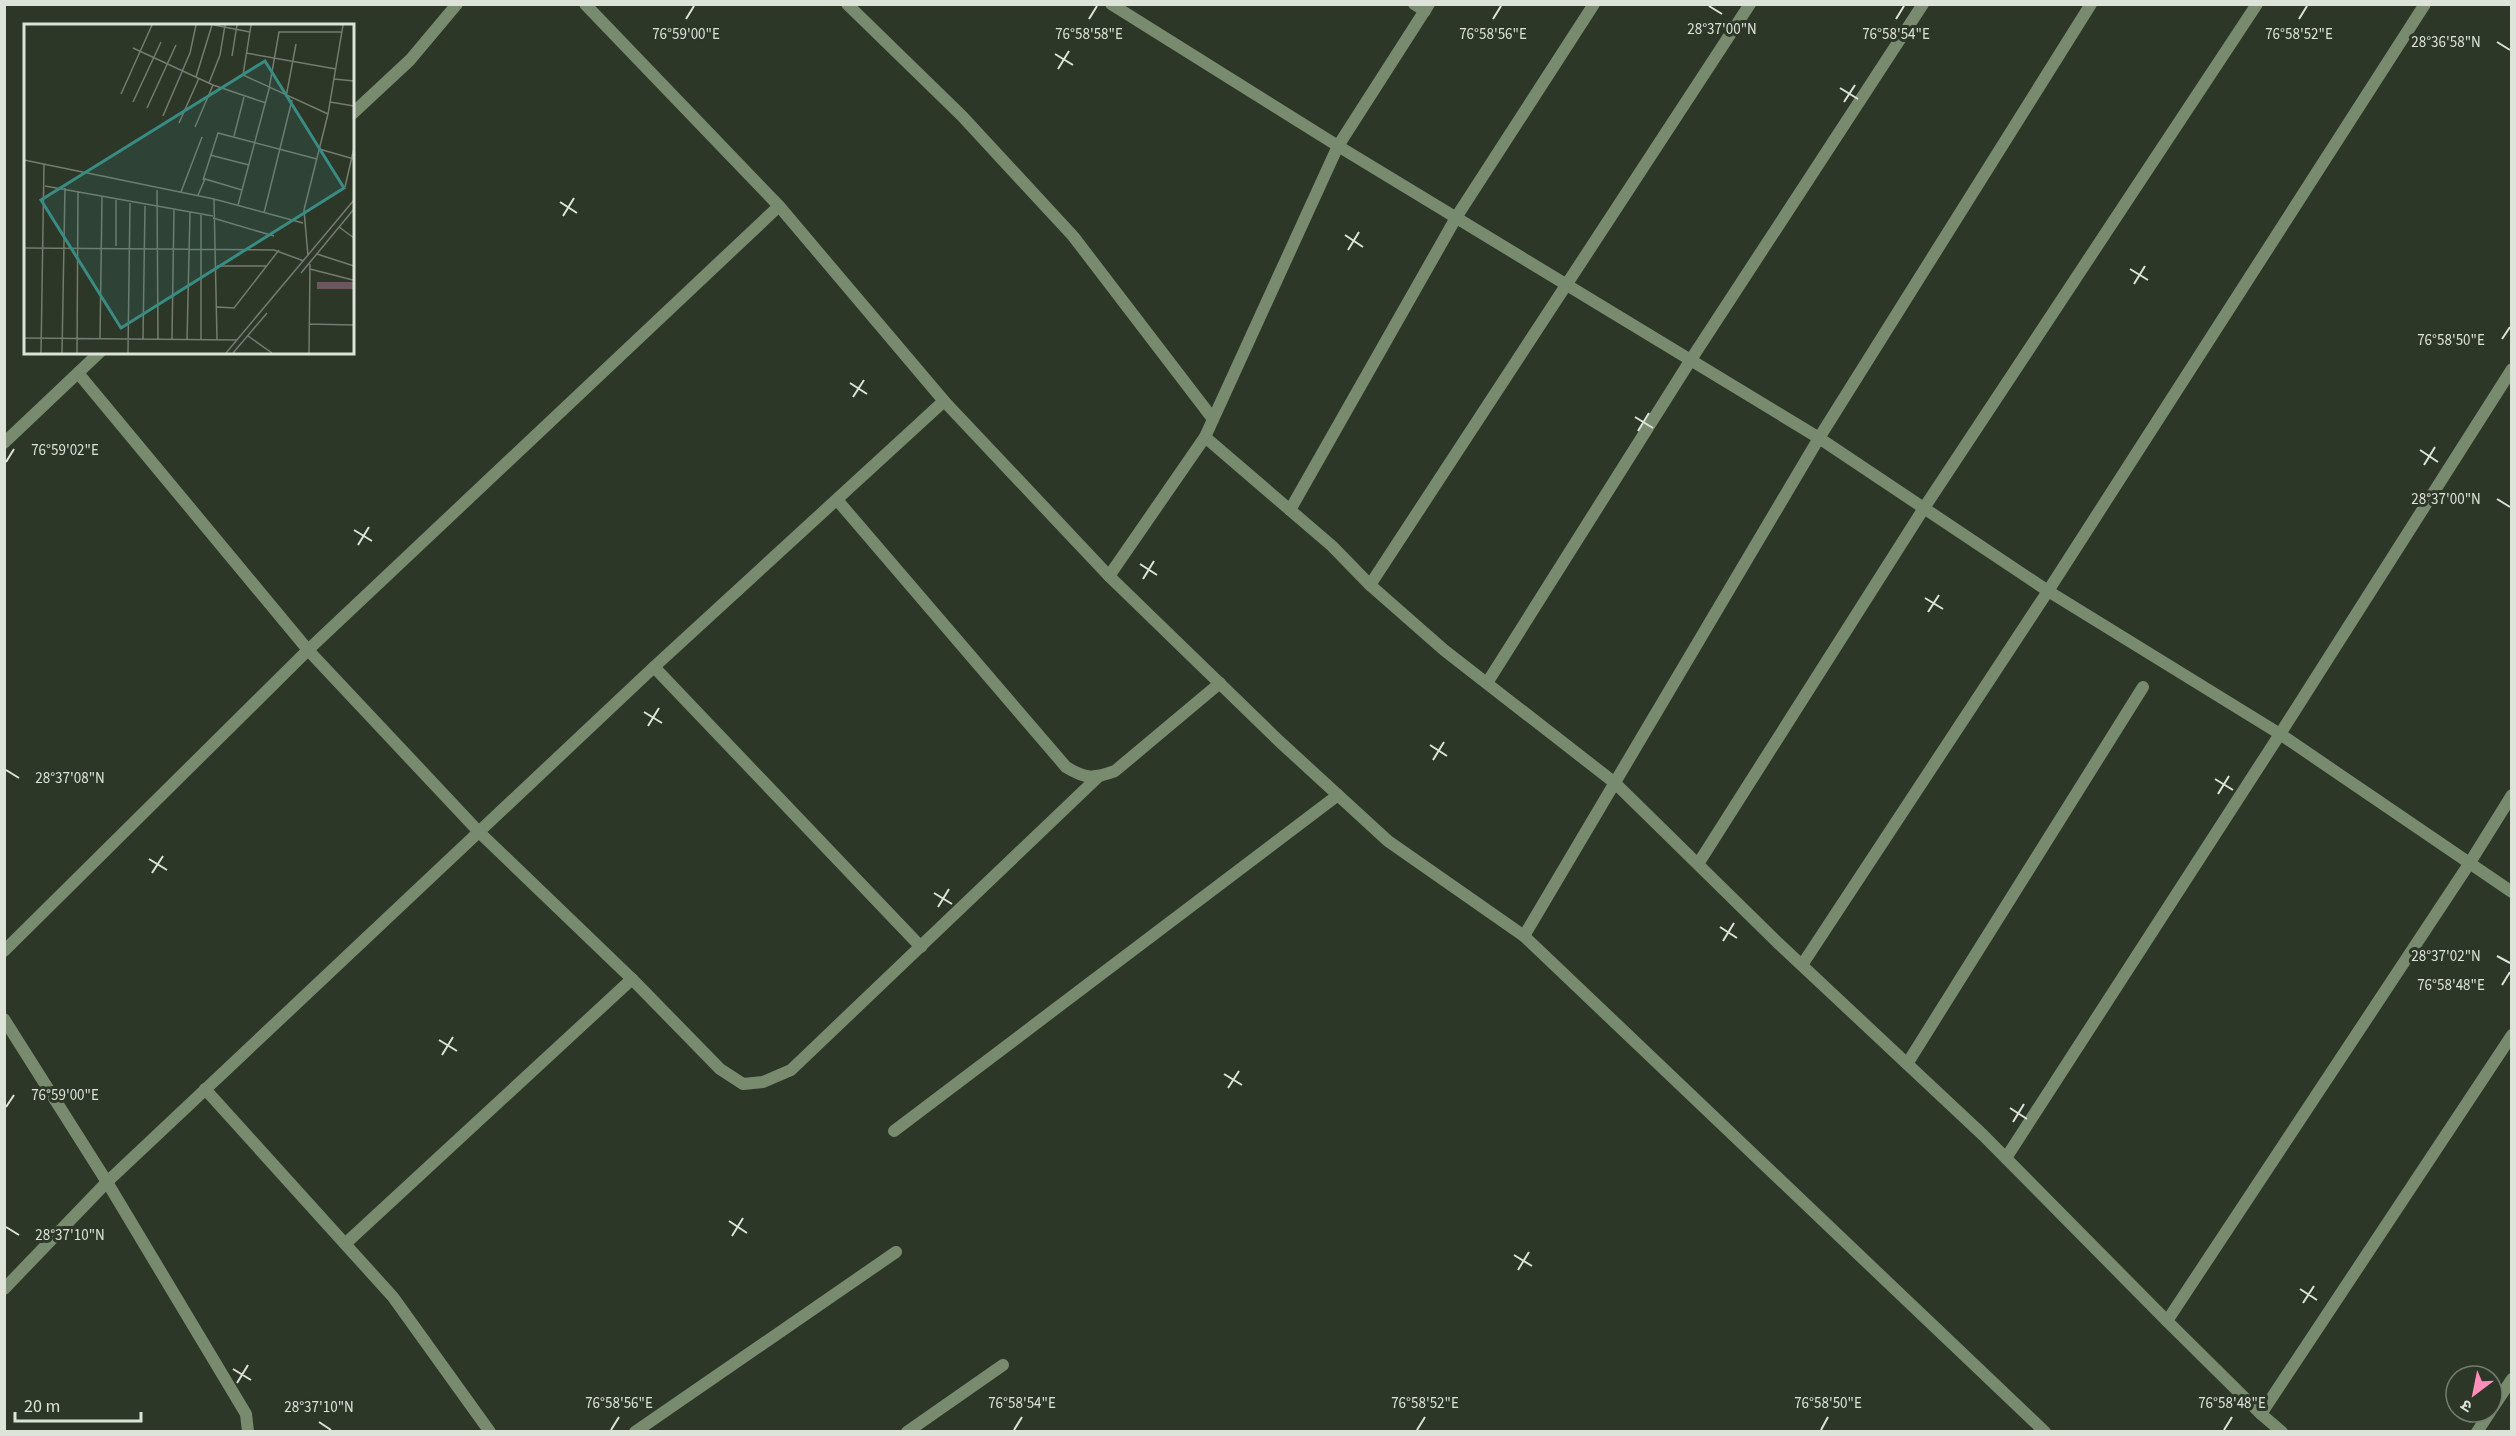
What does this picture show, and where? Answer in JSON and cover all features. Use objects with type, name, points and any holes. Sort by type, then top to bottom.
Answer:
[{"type":"street","points":[[354,112],[410,60],[458,4]]},
{"type":"street","points":[[585,4],[779,206],[944,401],[1109,576],[1388,841],[1524,936],[2044,1431]]},
{"type":"street","points":[[847,4],[962,116],[1073,236],[1213,419]]},
{"type":"street","points":[[1110,4],[1338,146],[1819,438],[2048,591],[2280,734],[2511,892]]},
{"type":"street","points":[[1290,510],[1456,216],[1594,4]]},
{"type":"street","points":[[1370,585],[1750,4]]},
{"type":"street","points":[[1487,682],[1690,361],[1923,4]]},
{"type":"street","points":[[1524,936],[1819,438],[2091,4]]},
{"type":"street","points":[[1698,864],[1924,508],[2257,4]]},
{"type":"street","points":[[1802,965],[2048,591],[2425,4]]},
{"type":"street","points":[[1109,576],[1204,437],[1338,146],[1423,7]]},
{"type":"street","points":[[4,951],[308,650],[779,206]]},
{"type":"street","points":[[4,442],[98,354]]},
{"type":"street","points":[[2006,1158],[2280,734],[2511,369]]},
{"type":"street","points":[[78,373],[308,650],[479,832],[632,979],[720,1069],[743,1084],[763,1082],[791,1070],[1098,777]]},
{"type":"street","points":[[4,1289],[107,1182],[654,667],[838,501],[944,401]]},
{"type":"street","points":[[1204,437],[1332,546],[1370,585],[1444,650],[1615,783],[1802,965],[2006,1158],[2261,1414],[2283,1431]]},
{"type":"street","points":[[838,501],[1066,767],[1081,776],[1098,777],[1115,771],[1220,683]]},
{"type":"street","points":[[654,667],[921,947]]},
{"type":"street","points":[[1907,1064],[2143,687]]},
{"type":"street","points":[[894,1131],[1338,795]]},
{"type":"street","points":[[2167,1321],[2469,864],[2511,795]]},
{"type":"street","points":[[345,1244],[632,979]]},
{"type":"street","points":[[4,1019],[8,1036],[107,1182],[246,1414],[248,1431]]},
{"type":"street","points":[[2261,1414],[2511,1035]]},
{"type":"street","points":[[206,1089],[393,1297],[490,1431]]},
{"type":"street","points":[[635,1431],[896,1252]]},
{"type":"street","points":[[907,1431],[1003,1365]]}]
